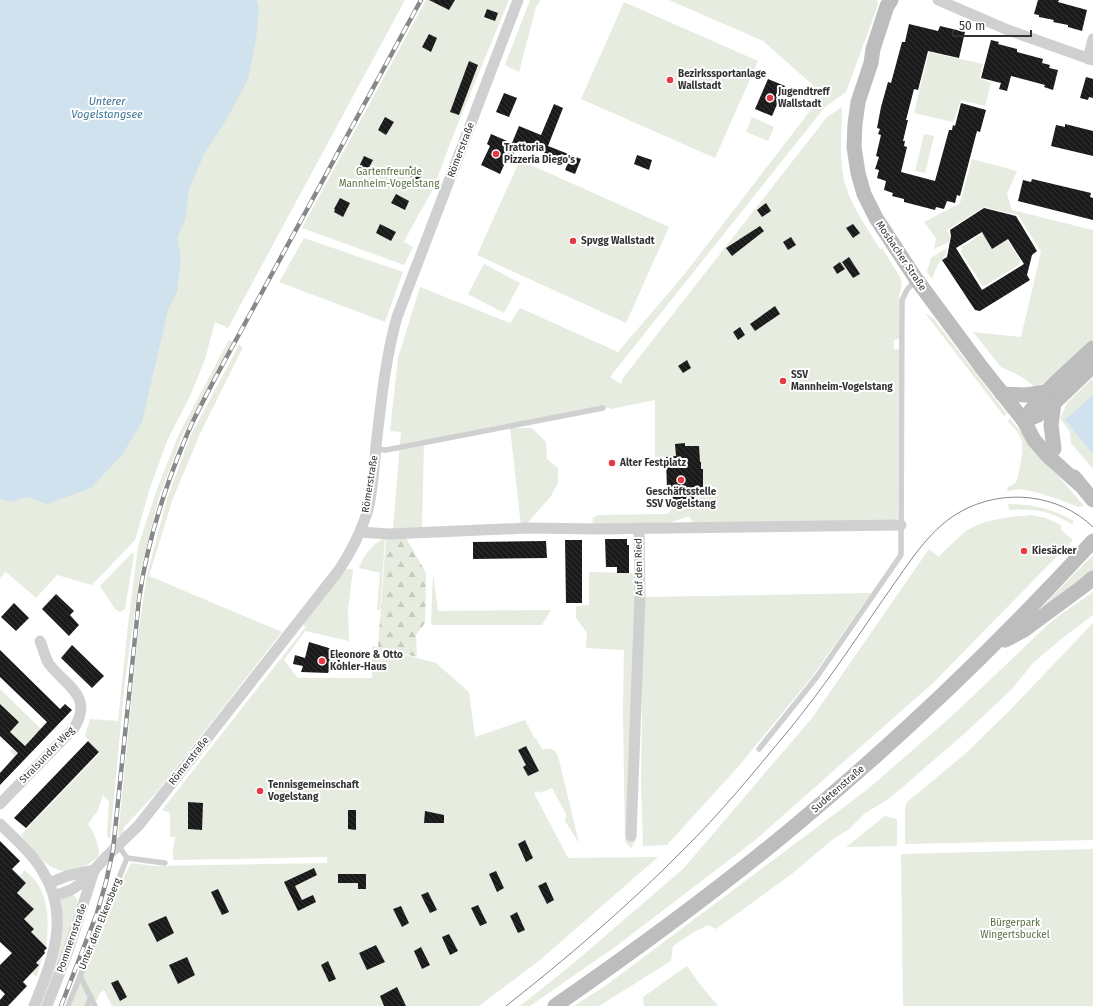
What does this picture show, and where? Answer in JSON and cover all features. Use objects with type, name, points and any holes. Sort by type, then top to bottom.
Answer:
[{"type":"main road","name":"Mosbacher Straße","points":[[891,0],[887,6],[873,49],[871,63],[858,102],[854,147],[858,173],[864,194],[876,218],[916,279],[1024,421]]},
{"type":"main road","name":"Mosbacher Straße","points":[[871,63],[883,40],[896,8],[897,0]]},
{"type":"main road","points":[[1024,421],[1038,415],[1050,397],[1093,348]]},
{"type":"main road","points":[[1002,394],[1050,397],[1093,366]]},
{"type":"main road","points":[[1050,397],[1054,449]]},
{"type":"main road","points":[[1024,421],[1041,433],[1079,484],[1093,500]]},
{"type":"main road","points":[[1024,421],[1034,440],[1048,456],[1079,484]]},
{"type":"main road","name":"Sudetenstraße","points":[[556,1006],[722,885],[849,780],[992,647],[1093,541]]},
{"type":"main road","points":[[992,647],[1024,630],[1085,586],[1093,578]]},
{"type":"street","name":"Römerstraße","points":[[54,896],[71,890],[83,882],[139,825],[350,554],[360,532],[367,511],[381,450],[383,386],[390,341],[397,317],[518,0]]},
{"type":"street","points":[[937,0],[1008,30],[1090,60],[1093,39]]},
{"type":"street","points":[[639,528],[901,525]]},
{"type":"street","name":"Auf den Ried","points":[[360,532],[389,534],[529,528],[639,528],[640,597],[631,836]]},
{"type":"street","name":"Stralsunder Weg","points":[[0,804],[74,728],[79,721],[81,713],[81,703],[78,695],[48,663],[40,641]]},
{"type":"street","name":"Pommernstraße","points":[[0,824],[34,858],[49,883],[54,896],[58,926],[54,956],[34,1006]]},
{"type":"street","points":[[49,883],[67,876],[95,870]]},
{"type":"street","name":"Pommernstraße","points":[[47,1006],[68,951],[95,870]]},
{"type":"lane","points":[[759,749],[816,678],[901,555],[902,300],[907,290],[916,279]]},
{"type":"lane","points":[[381,450],[602,408]]},
{"type":"lane","points":[[118,845],[127,858],[165,863]]},
{"type":"lane","name":"Unter dem Elkersberg","points":[[68,1006],[127,858]]},
{"type":"lane","points":[[80,976],[96,1006]]},
{"type":"lane","points":[[88,1006],[91,997]]},
{"type":"green space","name":"Unterer Vogelstangsee","points":[[0,0],[405,0],[228,328],[215,322],[205,359],[191,394],[167,441],[150,488],[135,540],[92,585],[57,575],[36,598],[6,572],[0,578]]},
{"type":"green space","name":"Gartenfreunde Mannheim-Vogelstang","points":[[426,0],[509,0],[454,133],[434,187],[402,245],[404,242],[413,247],[404,265],[302,228]]},
{"type":"green space","points":[[530,0],[541,0],[536,7],[519,72],[505,65]]},
{"type":"green space","points":[[669,0],[877,0],[878,5],[846,92],[825,107],[610,377],[621,384],[623,378],[827,117],[842,107],[841,158],[846,187],[857,211],[880,249],[882,248],[900,277],[902,285],[899,296],[899,339],[894,340],[894,349],[899,349],[898,517],[892,523],[690,525],[692,522],[689,516],[663,525],[592,526],[593,518],[598,515],[667,514],[672,509],[672,491],[667,491],[666,457],[655,457],[655,400],[611,409],[601,406],[424,440],[422,529],[393,530],[401,432],[390,431],[398,358],[420,287],[510,323],[520,308],[618,352],[683,276],[823,94],[763,41]]},
{"type":"green space","name":"Bezirkssportanlage Wallstadt","points":[[624,2],[758,61],[715,158],[581,99]]},
{"type":"green space","points":[[929,52],[983,64],[979,78],[991,83],[985,106],[961,100],[953,122],[914,113]]},
{"type":"green space","points":[[752,117],[774,127],[768,141],[746,132]]},
{"type":"green space","points":[[924,134],[934,136],[925,173],[915,171]]},
{"type":"green space","points":[[972,159],[1017,171],[1007,194],[1012,210],[1093,230],[1093,339],[1057,374],[1036,388],[1022,377],[1001,367],[973,332],[1021,337],[1041,252],[1018,215],[984,207],[947,230],[950,236],[949,242],[934,249],[936,238],[924,222],[960,203]]},
{"type":"green space","name":"Spvgg Wallstadt","points":[[520,160],[669,227],[626,323],[477,255]]},
{"type":"green space","points":[[985,232],[1005,237],[1020,260],[1019,265],[984,286],[961,252],[962,247]]},
{"type":"green space","points":[[304,238],[403,272],[385,322],[279,282]]},
{"type":"green space","points":[[947,248],[945,256],[938,264],[932,279],[927,272],[931,258]]},
{"type":"green space","points":[[484,264],[520,283],[504,313],[468,294]]},
{"type":"green space","points":[[925,313],[933,318],[1007,414],[1004,416]]},
{"type":"green space","points":[[229,340],[233,342],[183,434],[159,497],[140,573],[125,682],[110,839],[107,836],[109,802],[103,795],[98,810],[88,824],[97,842],[99,849],[98,856],[96,859],[78,870],[69,872],[60,870],[45,862],[21,835],[100,753],[85,736],[90,719],[118,721],[138,547],[157,489],[179,434]]},
{"type":"green space","points":[[239,345],[243,347],[199,436],[172,501],[149,576],[282,632],[157,792],[124,827],[123,835],[118,836],[138,635],[147,575],[167,499],[190,437]]},
{"type":"green space","points":[[1093,378],[1093,469],[1071,443],[1070,432],[1060,418],[1067,403]]},
{"type":"green space","points":[[1010,419],[1084,506],[1078,507],[1055,498],[1021,489],[1007,491],[1008,487],[1016,483],[1022,454],[1022,443],[1020,436],[1008,421]]},
{"type":"green space","points":[[510,428],[532,428],[546,442],[547,459],[558,468],[558,483],[551,496],[525,526],[521,526]]},
{"type":"green space","points":[[1008,504],[1042,508],[1058,513],[1074,521],[1072,524],[1042,511],[1009,510]]},
{"type":"green space","points":[[1032,515],[1046,518],[1061,525],[1061,530],[1073,540],[933,683],[754,841],[615,947],[530,1006],[520,1006],[569,967],[683,869],[812,718],[929,549],[939,557],[959,537],[973,527],[998,519]]},
{"type":"green space","points":[[385,538],[380,610],[377,610],[380,573],[359,568],[369,550],[376,543]]},
{"type":"green space","points":[[406,538],[426,573],[425,623],[416,635],[417,657],[378,647],[386,539]]},
{"type":"green space","points":[[132,553],[134,554],[125,609],[120,612],[115,609],[100,586]]},
{"type":"green space","points":[[1093,555],[1093,572],[1046,608],[1042,607]]},
{"type":"green space","points":[[346,569],[353,569],[348,610],[349,641],[305,631],[284,660],[298,678],[372,678],[372,646],[436,663],[469,692],[475,737],[525,720],[542,749],[550,749],[555,751],[558,756],[579,843],[565,821],[566,814],[552,788],[540,793],[538,791],[534,793],[568,858],[658,857],[540,960],[479,1006],[112,1006],[104,990],[100,993],[94,1006],[71,1006],[110,904],[131,863],[154,866],[327,863],[327,857],[173,860],[175,837],[170,837],[170,813],[162,810],[305,629],[304,623]]},
{"type":"green space","points":[[589,572],[634,573],[636,579],[633,782],[636,840],[631,848],[625,842],[623,711],[624,650],[586,648],[587,633],[576,618],[576,606],[589,605]]},
{"type":"green space","points":[[433,573],[438,611],[551,610],[542,625],[431,625]]},
{"type":"green space","points":[[1093,592],[1093,615],[1033,663],[1011,690],[964,734],[890,798],[864,814],[848,830],[833,839],[793,873],[716,929],[708,925],[673,946],[671,961],[599,1006],[574,1006],[605,986],[868,789],[954,714],[1054,619]]},
{"type":"green space","points":[[871,593],[812,677],[738,767],[667,845],[643,846],[641,783],[641,664],[643,597]]},
{"type":"green space","points":[[1093,623],[1093,840],[905,844],[905,807],[907,802],[965,754],[1009,711]]},
{"type":"green space","points":[[0,689],[41,729],[15,756],[10,751],[20,741],[10,732],[19,722],[0,709],[3,706],[0,703]]},
{"type":"green space","points":[[885,816],[897,819],[897,846],[846,847]]},
{"type":"green space","name":"Bürgerpark Wingertsbuckel","points":[[1093,849],[1093,1006],[903,1006],[901,854]]},
{"type":"green space","points":[[25,870],[37,882],[42,891],[47,915],[48,931],[46,947],[38,940],[36,950],[42,957],[37,977],[32,973],[39,965],[25,952],[27,936],[34,929],[24,919],[34,909],[17,893],[26,884],[19,876]]},
{"type":"green space","points":[[73,895],[77,899],[77,904],[43,1006],[39,1006],[61,937],[61,899]]},
{"type":"green space","points":[[687,966],[718,1006],[644,1006],[643,997]]},
{"type":"water","name":"Unterer Vogelstangsee","points":[[0,0],[257,0],[259,9],[256,39],[248,79],[228,117],[204,154],[189,190],[185,221],[177,238],[181,259],[177,292],[168,310],[142,422],[122,455],[91,488],[47,504],[27,497],[11,502],[0,499]]},
{"type":"water","points":[[1093,395],[1093,454],[1065,420]]},
{"type":"building","points":[[429,0],[455,0],[449,10]]},
{"type":"building","points":[[1038,0],[1059,0],[1058,2],[1087,10],[1082,31],[1034,14]]},
{"type":"building","points":[[487,9],[498,13],[495,21],[484,17]]},
{"type":"building","points":[[909,24],[938,31],[940,26],[965,32],[959,58],[928,51],[918,90],[914,89],[906,120],[908,120],[903,141],[905,141],[904,146],[907,147],[901,172],[935,181],[949,130],[952,130],[953,125],[955,126],[961,103],[986,110],[980,132],[977,131],[960,196],[957,195],[955,203],[947,201],[944,209],[936,207],[935,210],[904,202],[904,199],[892,196],[893,193],[884,190],[886,181],[877,178],[879,170],[875,169],[879,157],[876,156],[881,135],[878,134],[880,129],[877,128],[881,107],[888,82],[891,83],[902,42],[905,42]]},
{"type":"building","points":[[429,34],[437,38],[431,52],[422,47]]},
{"type":"building","points":[[991,40],[999,42],[998,44],[1017,49],[1017,52],[1043,59],[1042,63],[1050,65],[1049,68],[1058,70],[1053,90],[1044,87],[1045,85],[1011,76],[1007,91],[999,89],[1001,83],[981,78]]},
{"type":"building","points":[[469,61],[478,65],[459,115],[450,112]]},
{"type":"building","points":[[1086,77],[1093,79],[1093,98],[1089,97],[1088,100],[1080,98]]},
{"type":"building","name":"Jugendtreff Wallstadt","points":[[768,79],[785,86],[772,116],[755,109]]},
{"type":"building","points":[[504,93],[517,98],[509,117],[496,112]]},
{"type":"building","points":[[554,104],[563,108],[548,146],[581,159],[575,174],[565,170],[568,163],[523,145],[519,153],[515,151],[513,156],[509,154],[500,174],[481,165],[490,146],[487,144],[491,134],[512,143],[519,126],[541,135]]},
{"type":"building","points":[[385,117],[394,122],[386,135],[378,130]]},
{"type":"building","points":[[1065,124],[1093,131],[1093,156],[1051,146],[1056,125],[1065,127]]},
{"type":"building","points":[[637,155],[652,160],[649,170],[634,164]]},
{"type":"building","points":[[364,156],[373,160],[366,173],[358,169]]},
{"type":"building","points":[[410,166],[423,173],[419,181],[406,175]]},
{"type":"building","points":[[1032,179],[1091,193],[1090,197],[1093,198],[1093,220],[1018,201],[1023,180],[1031,182]]},
{"type":"building","points":[[396,194],[409,201],[405,210],[391,203]]},
{"type":"building","points":[[340,198],[350,203],[343,217],[334,212]]},
{"type":"building","points":[[766,203],[771,211],[762,217],[757,210]]},
{"type":"building","points":[[984,208],[1016,216],[1037,251],[1032,255],[1027,275],[1030,280],[980,311],[975,310],[942,260],[947,257],[951,236],[950,230]],"holes":[[[982,232],[992,249],[1008,239],[1024,264],[982,290],[956,248]]]},
{"type":"building","points":[[380,224],[396,232],[391,241],[376,233]]},
{"type":"building","points":[[853,224],[860,233],[853,238],[846,228]]},
{"type":"building","points":[[760,226],[764,231],[732,256],[726,248]]},
{"type":"building","points":[[791,237],[796,245],[788,250],[783,242]]},
{"type":"building","points":[[849,257],[860,274],[853,278],[842,262]]},
{"type":"building","points":[[840,262],[845,269],[837,274],[833,267]]},
{"type":"building","points":[[775,306],[780,314],[755,331],[750,324]]},
{"type":"building","points":[[740,327],[745,335],[738,340],[733,332]]},
{"type":"building","points":[[687,360],[691,368],[683,373],[678,366]]},
{"type":"building","points":[[685,443],[685,446],[699,446],[701,469],[703,469],[703,488],[694,488],[694,504],[672,505],[672,491],[667,491],[666,457],[676,456],[675,444]]},
{"type":"building","points":[[605,539],[627,539],[627,545],[629,545],[629,573],[617,573],[617,567],[606,567]]},
{"type":"building","points":[[565,540],[582,540],[582,603],[566,603]]},
{"type":"building","points":[[546,541],[547,558],[473,559],[473,542]]},
{"type":"building","points":[[56,594],[74,611],[70,615],[79,625],[69,636],[42,609]]},
{"type":"building","points":[[14,603],[29,618],[16,631],[1,617]]},
{"type":"building","name":"Eleonore & Otto Kohler-Haus","points":[[309,642],[342,652],[337,672],[329,670],[328,673],[301,672],[303,666],[293,664],[295,655],[305,658]]},
{"type":"building","points":[[72,645],[104,676],[92,688],[61,658]]},
{"type":"building","points":[[0,650],[60,709],[65,704],[72,710],[0,785],[0,773],[18,753],[0,736],[0,704],[19,722],[10,732],[25,746],[47,722],[0,677]]},
{"type":"building","points":[[88,741],[99,752],[26,828],[14,818]]},
{"type":"building","points":[[526,746],[539,771],[528,776],[523,767],[526,765],[518,750]]},
{"type":"building","points":[[188,802],[203,803],[202,830],[188,829]]},
{"type":"building","points":[[348,810],[356,810],[356,830],[348,829]]},
{"type":"building","points":[[425,811],[444,815],[444,823],[424,823]]},
{"type":"building","points":[[525,840],[533,858],[526,862],[518,844]]},
{"type":"building","points":[[0,841],[20,861],[12,869],[26,883],[17,893],[34,909],[24,919],[34,929],[31,932],[47,948],[44,951],[45,953],[36,963],[39,965],[23,982],[27,986],[8,1006],[0,1006],[0,1000],[5,994],[0,989],[0,965],[12,953],[0,942]]},
{"type":"building","points":[[314,868],[317,875],[295,886],[302,900],[313,895],[316,902],[298,911],[284,882]]},
{"type":"building","points":[[496,871],[504,888],[497,892],[489,874]]},
{"type":"building","points":[[338,874],[366,874],[366,889],[358,889],[358,883],[338,883]]},
{"type":"building","points":[[546,882],[554,900],[547,904],[538,886]]},
{"type":"building","points":[[218,889],[229,912],[222,915],[211,892]]},
{"type":"building","points":[[428,892],[437,910],[430,913],[421,895]]},
{"type":"building","points":[[478,905],[487,923],[480,926],[471,908]]},
{"type":"building","points":[[401,906],[409,923],[402,927],[393,909]]},
{"type":"building","points":[[517,912],[525,930],[518,933],[510,916]]},
{"type":"building","points":[[166,916],[174,933],[157,942],[148,924]]},
{"type":"building","points":[[449,934],[458,951],[450,955],[442,937]]},
{"type":"building","points":[[376,945],[385,962],[367,970],[359,953]]},
{"type":"building","points":[[421,947],[430,965],[422,969],[414,951]]},
{"type":"building","points":[[187,957],[195,975],[178,984],[169,965]]},
{"type":"building","points":[[328,961],[336,979],[329,982],[321,965]]},
{"type":"building","points":[[118,980],[127,997],[120,1001],[111,983]]},
{"type":"building","points":[[397,987],[406,1006],[384,1006],[380,996]]},
{"type":"tram line","points":[[506,1006],[574,951],[618,912],[661,872],[723,808],[813,700],[917,552],[937,529],[948,520],[976,504],[994,499],[1011,497],[1047,501],[1063,507],[1079,516],[1093,527]]},
{"type":"railway","points":[[61,1006],[97,913],[113,850],[142,578],[157,516],[170,476],[189,430],[212,384],[421,0]]},
{"type":"place","name":"Bezirkssportanlage Wallstadt","points":[[670,80]]},
{"type":"place","name":"Jugendtreff Wallstadt","points":[[770,98]]},
{"type":"place","name":"Trattoria Pizzeria Diego's","points":[[496,154]]},
{"type":"place","name":"Spvgg Wallstadt","points":[[573,241]]},
{"type":"place","name":"SSV Mannheim-Vogelstang","points":[[783,381]]},
{"type":"place","name":"Alter Festplatz","points":[[612,463]]},
{"type":"place","name":"Geschäftsstelle SSV Vogelstang","points":[[681,480]]},
{"type":"place","name":"Kiesäcker","points":[[1024,551]]},
{"type":"place","name":"Eleonore & Otto Kohler-Haus","points":[[322,661]]},
{"type":"place","name":"Tennisgemeinschaft Vogelstang","points":[[260,791]]}]
